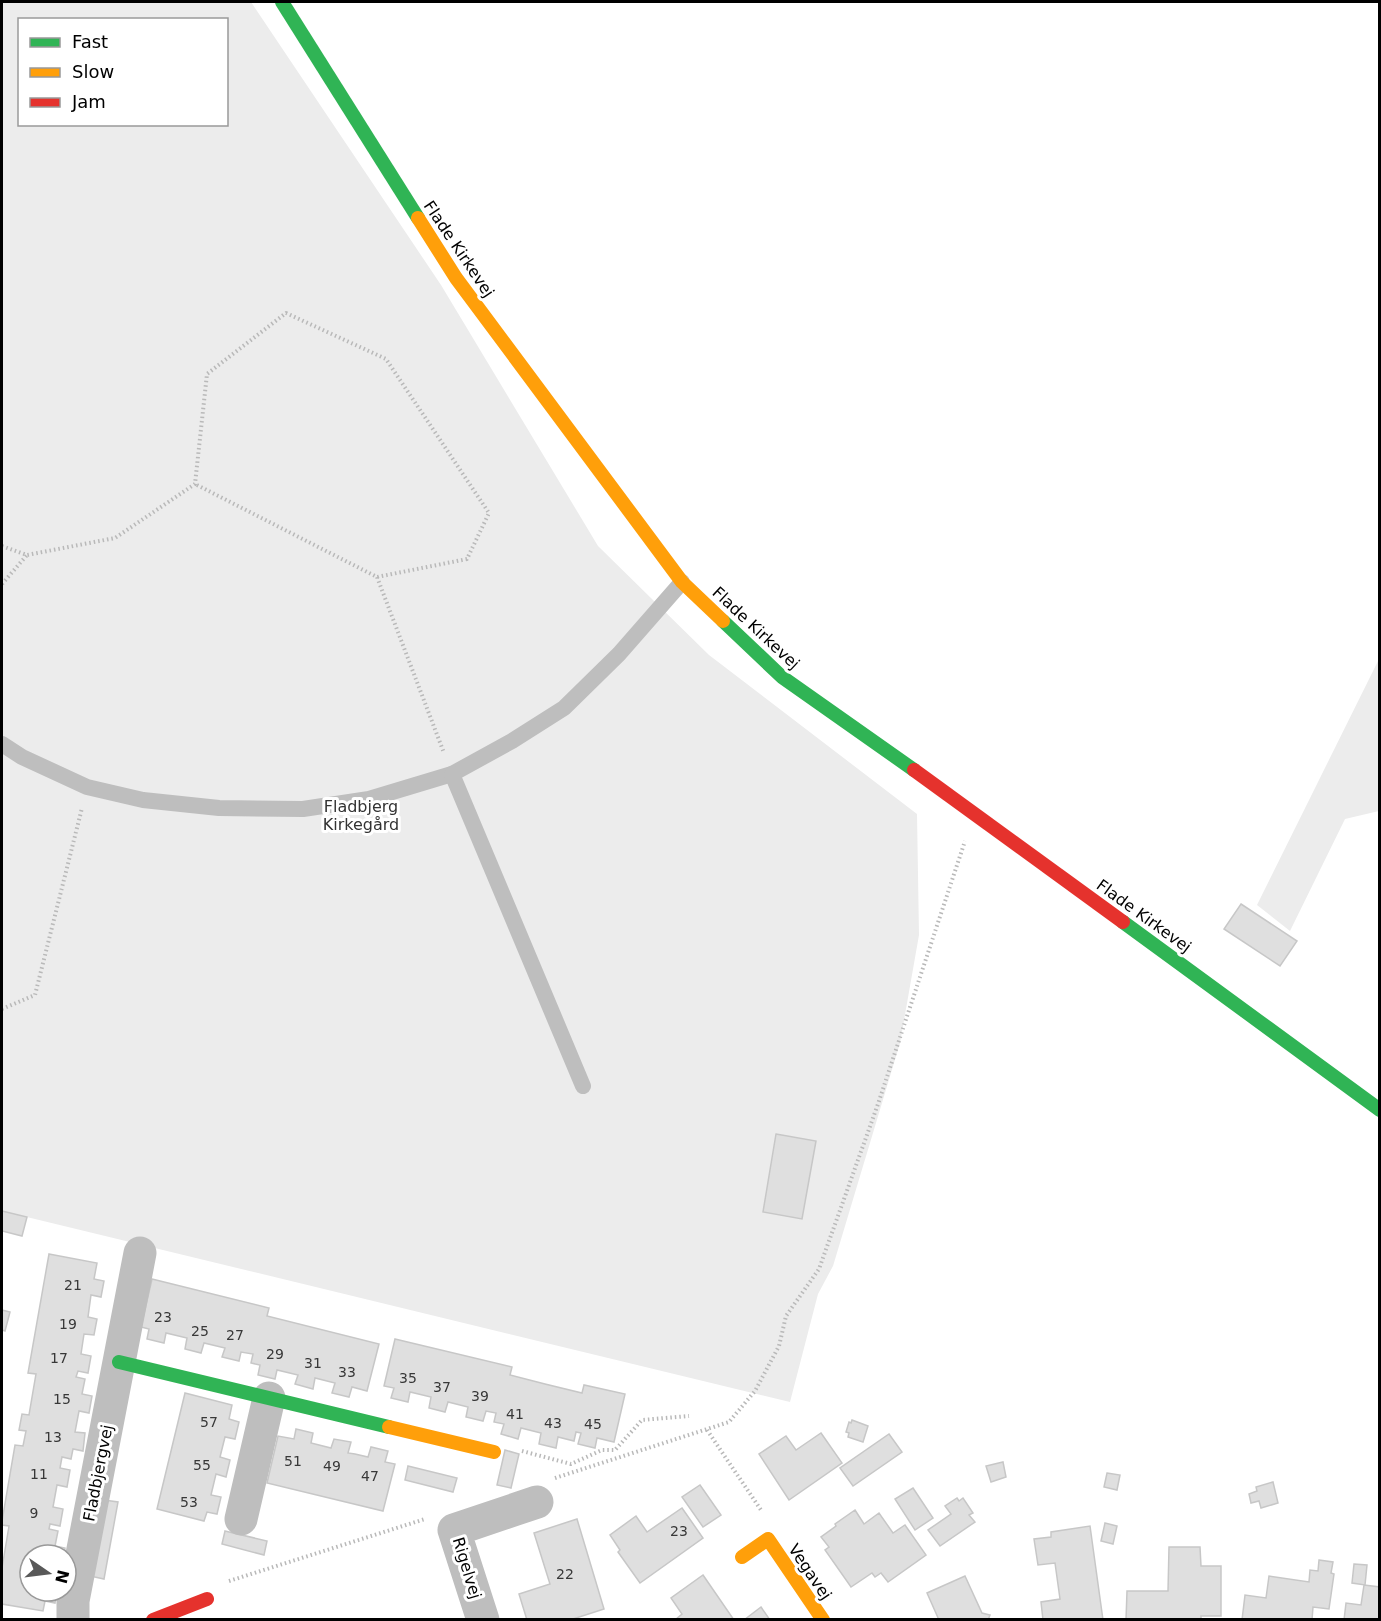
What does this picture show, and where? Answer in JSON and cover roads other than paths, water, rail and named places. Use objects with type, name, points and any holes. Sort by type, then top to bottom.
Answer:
[{"type":"street","name":"Flade Kirkevej","points":[[282,2],[456,278],[682,582],[782,677],[974,812],[1380,1110]]},
{"type":"street","name":"Fladbjergvej","points":[[73,1620],[73,1601],[140,1253]]},
{"type":"street","points":[[119,1362],[494,1452]]},
{"type":"street","points":[[241,1519],[269,1398]]},
{"type":"street","name":"Rigelvej","points":[[483,1620],[454,1530],[545,1491]]},
{"type":"street","name":"Vegavej","points":[[742,1557],[768,1539],[823,1620]]},
{"type":"street","points":[[157,1619],[207,1599]]},
{"type":"lane","points":[[2,744],[22,757],[87,787],[143,800],[208,807],[303,809],[369,799],[452,774],[512,741],[564,708],[619,654],[682,582]]},
{"type":"lane","points":[[452,774],[583,1086]]},
{"type":"park label","name":"Fladbjerg Kirkegård","points":[[361,815]]}]
